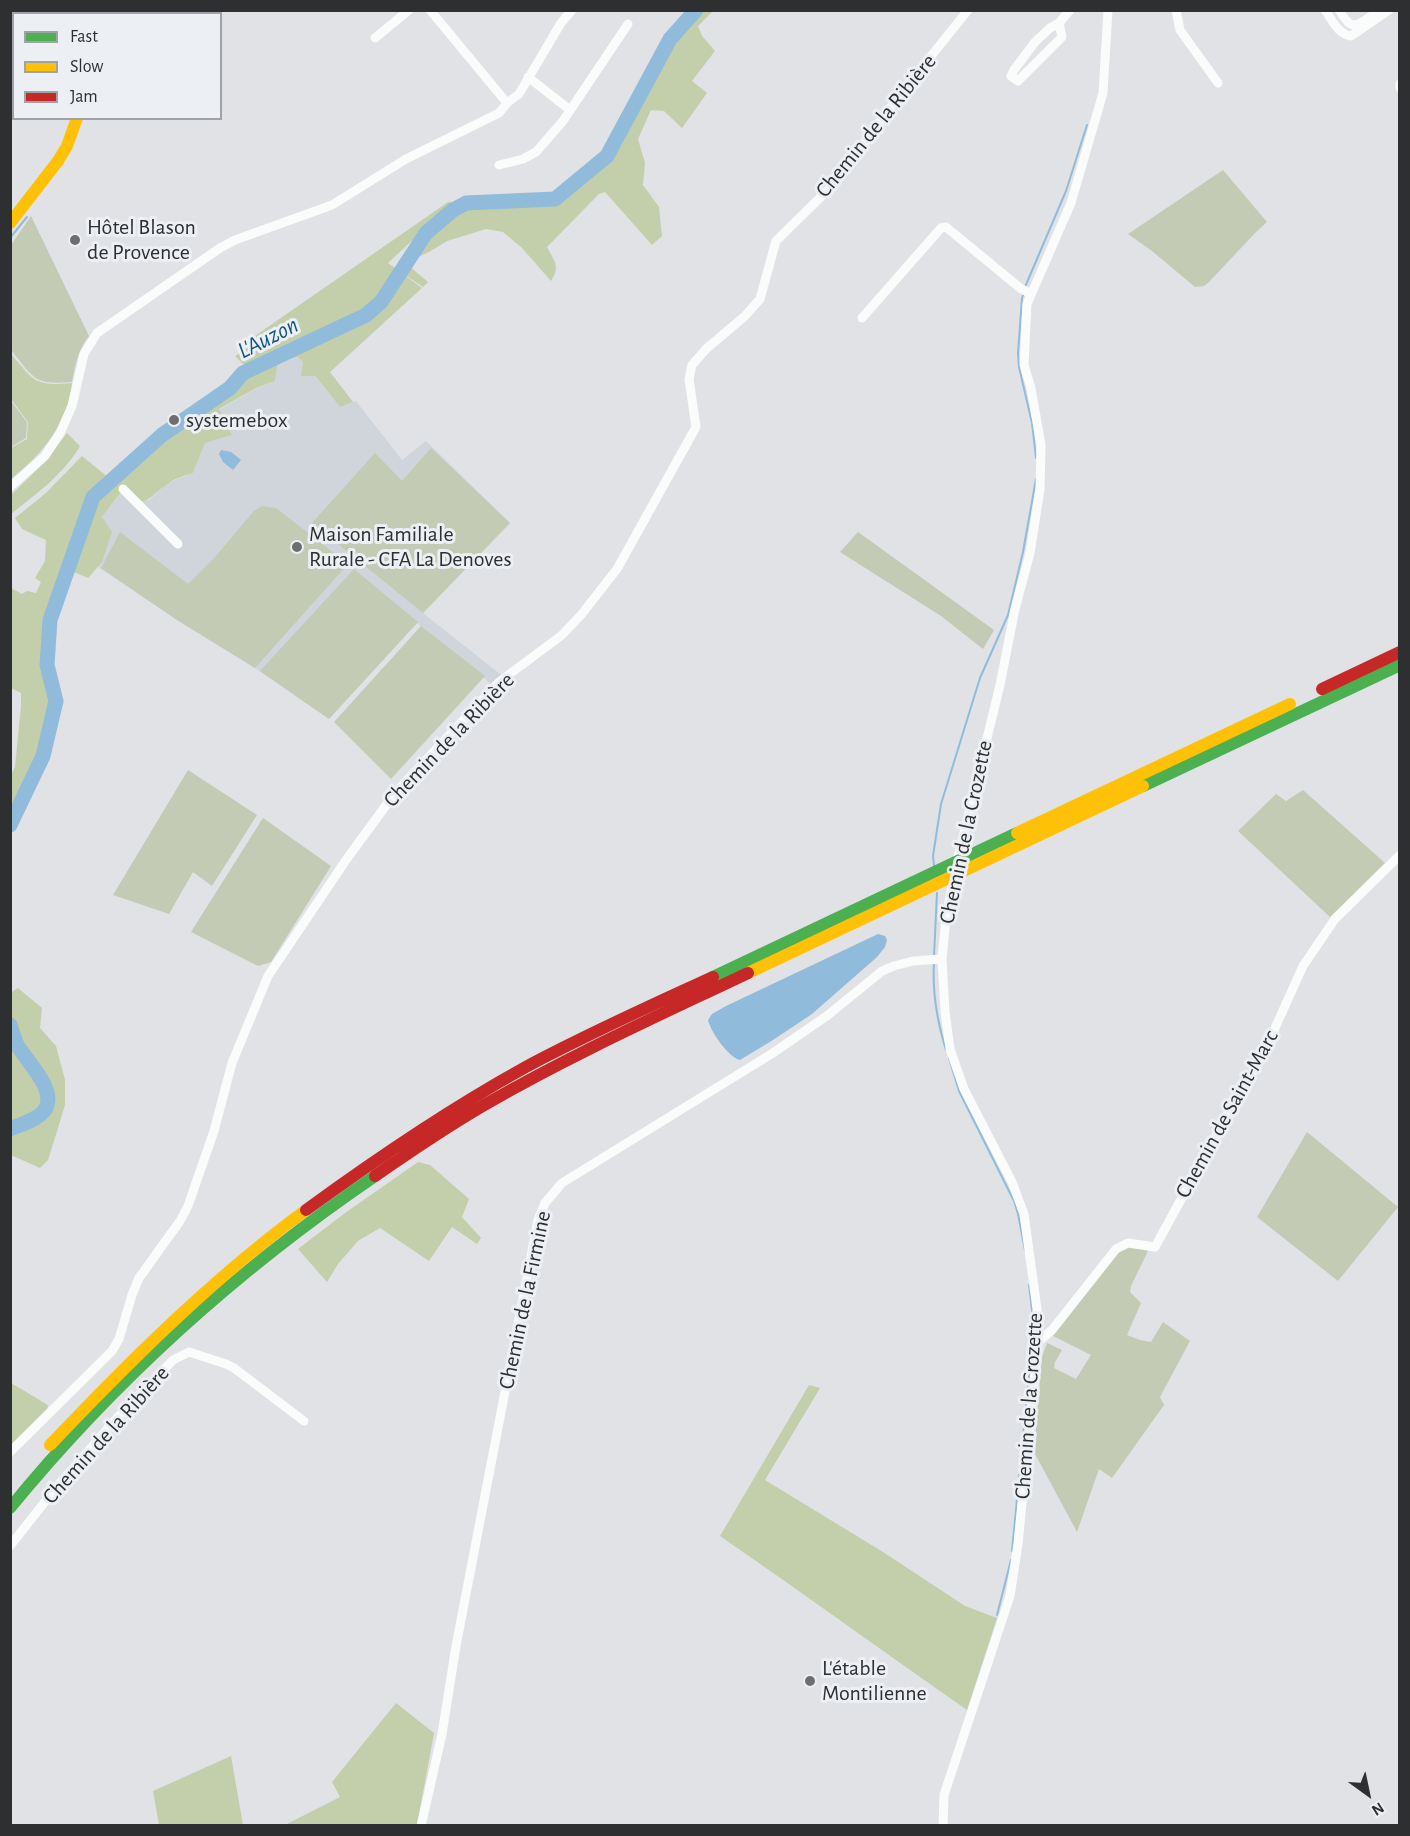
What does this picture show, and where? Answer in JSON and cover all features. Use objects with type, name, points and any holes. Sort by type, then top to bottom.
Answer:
[{"type":"main road","points":[[10,224],[58,161],[67,146],[76,120]]},
{"type":"main road","points":[[1331,691],[1400,647]]},
{"type":"main road","points":[[10,1508],[37,1475],[123,1385],[186,1324],[303,1228],[371,1178],[468,1115],[628,1030],[1005,853],[1331,691],[1400,652]]},
{"type":"main road","points":[[10,1490],[111,1380],[218,1280],[296,1217],[454,1110],[528,1067],[623,1019],[904,885],[1331,691],[1400,665]]},
{"type":"main road","points":[[1331,691],[1400,673]]},
{"type":"street","points":[[375,38],[409,10]]},
{"type":"street","points":[[430,10],[507,103]]},
{"type":"street","points":[[10,487],[45,456],[60,433],[72,406],[84,354],[91,340],[106,326],[219,248],[332,205],[406,159],[499,113],[519,94],[561,23],[572,10]]},
{"type":"street","name":"Chemin de la Ribière","points":[[10,1452],[112,1351],[119,1339],[139,1278],[180,1221],[188,1206],[214,1131],[232,1063],[268,976],[346,860],[395,793],[499,682],[562,635],[617,569],[696,428],[689,379],[692,365],[760,299],[776,241],[833,185],[899,96],[968,10]]},
{"type":"street","points":[[1059,23],[1062,38],[1018,81],[1011,76],[1035,42],[1059,23],[1070,10]]},
{"type":"street","name":"Chemin de la Crozette","points":[[944,1826],[944,1795],[1010,1596],[1018,1544],[1038,1342],[1037,1309],[1024,1214],[1012,1182],[964,1089],[950,1049],[942,959],[946,918],[960,844],[1000,686],[1015,609],[1030,553],[1040,489],[1041,445],[1031,388],[1024,365],[1027,304],[1071,203],[1103,93],[1108,10]]},
{"type":"street","points":[[1176,10],[1180,30],[1218,83]]},
{"type":"street","points":[[1325,10],[1340,31],[1344,35],[1351,36],[1389,10]]},
{"type":"street","points":[[1339,10],[1346,23],[1356,26],[1380,10]]},
{"type":"street","points":[[499,165],[523,159],[536,152],[562,122],[628,24]]},
{"type":"street","points":[[528,77],[570,110]]},
{"type":"street","points":[[862,318],[941,228],[946,226],[1020,288],[1031,294]]},
{"type":"street","points":[[123,489],[178,544]]},
{"type":"street","name":"Chemin de Saint-Marc","points":[[1038,1342],[1052,1330],[1116,1249],[1128,1243],[1155,1247],[1231,1108],[1273,1039],[1275,1028],[1303,966],[1335,919],[1400,855]]},
{"type":"street","name":"Chemin de la Firmine","points":[[421,1826],[442,1734],[456,1646],[527,1274],[538,1220],[545,1203],[562,1183],[773,1053],[828,1015],[882,971],[913,961],[942,959]]},
{"type":"street","name":"Chemin de la Ribière","points":[[10,1546],[55,1489],[117,1418],[181,1354],[189,1352],[234,1368],[304,1421]]},
{"type":"shaded area","name":"Maison Familiale Rurale - CFA La Denoves","points":[[296,357],[303,362],[340,407],[356,401],[402,460],[426,441],[510,523],[423,613],[510,682],[501,692],[417,623],[329,719],[255,668],[177,620],[98,567],[102,517],[120,493],[149,500],[168,483],[193,473],[205,443],[232,435],[219,410],[257,388],[275,381],[278,363]]},
{"type":"green space","points":[[699,11],[713,11],[698,26],[702,36],[715,51],[692,81],[707,93],[682,128],[664,111],[651,110],[638,139],[645,163],[643,185],[659,207],[662,236],[652,245],[605,192],[599,194],[547,247],[556,267],[551,281],[522,248],[503,232],[486,229],[447,241],[414,259],[409,266],[428,282],[423,287],[402,273],[437,225],[466,204],[558,200],[608,159],[671,39]]},
{"type":"green space","points":[[1223,170],[1267,222],[1209,282],[1204,286],[1195,287],[1128,234]]},
{"type":"green space","points":[[448,202],[459,202],[388,263],[422,288],[330,372],[353,402],[340,407],[315,376],[301,376],[303,362],[297,357],[278,362],[275,381],[256,388],[219,409],[232,435],[205,443],[193,473],[172,481],[145,501],[120,493],[102,517],[112,532],[102,562],[88,578],[64,568],[46,618],[43,665],[52,700],[39,755],[11,817],[11,775],[15,767],[21,693],[11,688],[11,588],[22,594],[27,591],[36,593],[41,582],[35,578],[45,561],[46,540],[22,529],[15,518],[46,493],[82,456],[109,478],[156,436],[228,389],[234,378],[243,372],[244,365],[235,356],[240,353],[239,347]]},
{"type":"green space","points":[[31,216],[89,336],[80,352],[72,382],[49,382],[36,378],[11,350],[11,245]]},
{"type":"green space","points":[[10,353],[35,380],[49,384],[72,383],[65,412],[52,437],[11,479],[11,448],[27,439],[28,422],[11,399]]},
{"type":"green space","points":[[11,401],[27,422],[26,438],[11,447]]},
{"type":"green space","points":[[67,433],[80,446],[66,466],[11,514],[11,495],[44,463]]},
{"type":"green space","points":[[431,448],[510,523],[423,613],[312,523],[375,453],[402,481]]},
{"type":"green space","points":[[262,506],[276,508],[348,564],[255,668],[177,620],[101,568],[120,532],[188,584],[215,557],[254,511]]},
{"type":"green space","points":[[858,532],[994,630],[983,649],[941,616],[840,552]]},
{"type":"green space","points":[[354,569],[418,622],[329,719],[260,671]]},
{"type":"green space","points":[[421,626],[485,676],[391,779],[334,722]]},
{"type":"green space","points":[[188,770],[257,815],[212,886],[193,872],[169,914],[113,895]]},
{"type":"green space","points":[[1303,790],[1385,863],[1330,917],[1238,831],[1276,794],[1286,801]]},
{"type":"green space","points":[[263,818],[331,866],[271,962],[258,966],[191,932]]},
{"type":"green space","points":[[18,988],[42,1008],[40,1028],[56,1046],[65,1080],[65,1105],[48,1160],[40,1168],[11,1155],[10,993]]},
{"type":"green space","points":[[1307,1132],[1398,1207],[1338,1281],[1257,1217]]},
{"type":"green space","points":[[418,1162],[430,1165],[469,1199],[462,1217],[481,1238],[477,1244],[452,1227],[429,1261],[380,1228],[358,1241],[338,1264],[327,1282],[298,1249]]},
{"type":"green space","points":[[1133,1244],[1148,1251],[1131,1286],[1130,1292],[1141,1303],[1127,1335],[1151,1342],[1163,1322],[1190,1341],[1160,1397],[1164,1405],[1112,1478],[1099,1469],[1077,1532],[1034,1452],[1042,1357],[1047,1343],[1062,1350],[1054,1368],[1076,1379],[1091,1355],[1053,1336],[1111,1260],[1127,1245]]},
{"type":"green space","points":[[11,1383],[48,1405],[47,1410],[11,1447]]},
{"type":"green space","points":[[809,1385],[820,1388],[765,1480],[883,1552],[965,1606],[997,1618],[967,1710],[720,1536]]},
{"type":"green space","points":[[396,1703],[434,1733],[417,1825],[283,1826],[340,1797],[332,1782]]},
{"type":"green space","points":[[231,1756],[243,1825],[159,1825],[153,1791]]},
{"type":"water","points":[[221,450],[231,452],[241,460],[233,470],[223,462],[219,454]]},
{"type":"water","points":[[878,934],[885,936],[887,940],[885,947],[877,957],[812,1014],[773,1040],[740,1060],[730,1054],[716,1037],[708,1020],[712,1014]]},
{"type":"waterway","name":"L'Auzon","points":[[10,825],[43,756],[56,701],[47,665],[50,620],[93,497],[162,435],[230,388],[243,373],[366,315],[381,302],[426,233],[453,210],[466,203],[555,199],[607,156],[670,39],[696,10]]},
{"type":"waterway","points":[[1025,287],[1066,191],[1087,125]]},
{"type":"waterway","points":[[10,238],[27,217]]},
{"type":"waterway","points":[[1024,293],[1018,353],[1019,367],[1032,423],[1036,458]]},
{"type":"waterway","points":[[934,866],[933,856],[941,804],[980,678],[1008,615],[1023,552],[1036,479]]},
{"type":"waterway","points":[[934,956],[937,893]]},
{"type":"waterway","points":[[934,961],[936,1006],[946,1050]]},
{"type":"waterway","name":"L'Auzon","points":[[10,1025],[16,1043],[43,1083],[48,1100],[46,1108],[40,1115],[10,1129]]},
{"type":"waterway","points":[[949,1058],[959,1091],[1014,1201],[1025,1250]]},
{"type":"waterway","points":[[1029,1285],[1033,1318]]},
{"type":"waterway","points":[[1012,1551],[1033,1333]]},
{"type":"waterway","points":[[997,1615],[1011,1560]]},
{"type":"traffic: fast","points":[[1143,786],[1400,665]]},
{"type":"traffic: fast","points":[[713,977],[1017,833]]},
{"type":"traffic: fast","points":[[10,1508],[92,1415],[181,1329],[276,1249],[375,1176]]},
{"type":"traffic: slow","points":[[10,223],[58,161],[67,146],[76,120]]},
{"type":"traffic: slow","points":[[1017,833],[1290,704]]},
{"type":"traffic: slow","points":[[748,973],[1143,786]]},
{"type":"traffic: slow","points":[[50,1445],[173,1322],[271,1236],[306,1210]]},
{"type":"traffic: jam","points":[[1322,689],[1400,652]]},
{"type":"traffic: jam","points":[[375,1176],[458,1121],[518,1086],[748,973]]},
{"type":"traffic: jam","points":[[306,1210],[413,1136],[496,1084],[570,1044],[713,977]]},
{"type":"place","name":"Hôtel Blason de Provence","points":[[75,240]]},
{"type":"place","name":"systemebox","points":[[174,420]]},
{"type":"place","name":"Maison Familiale Rurale - CFA La Denoves","points":[[297,547]]},
{"type":"place","name":"L'étable Montilienne","points":[[810,1681]]}]
